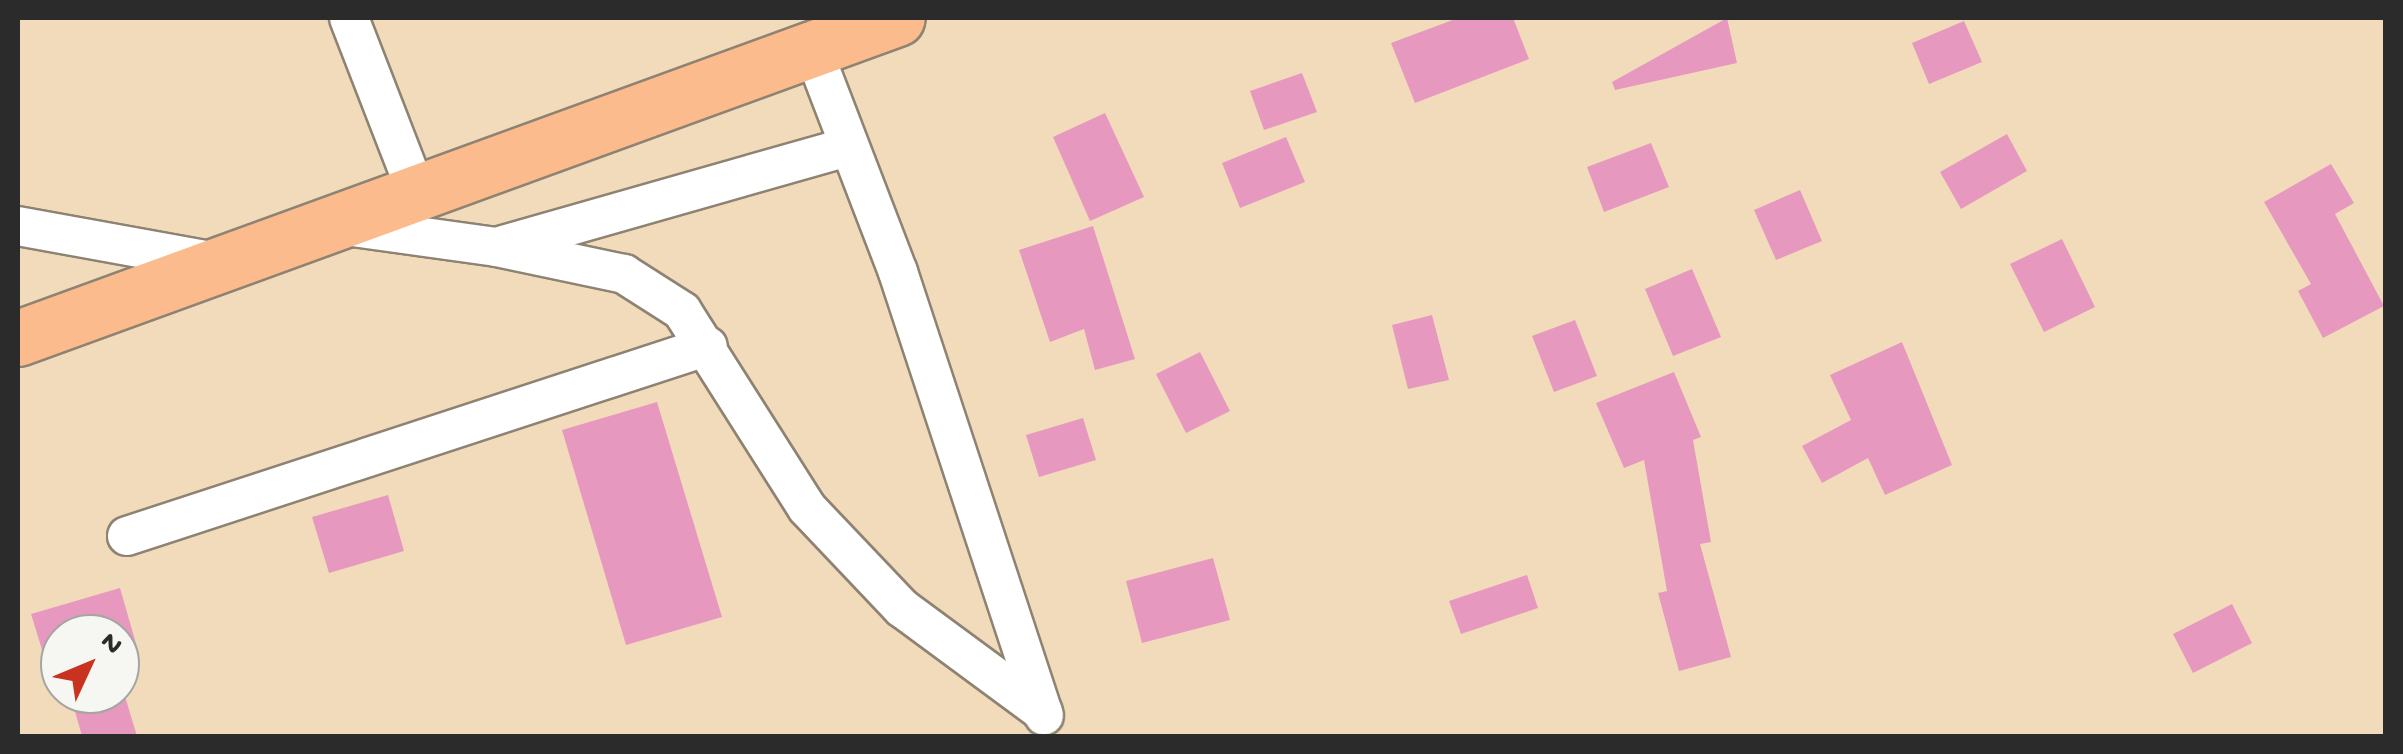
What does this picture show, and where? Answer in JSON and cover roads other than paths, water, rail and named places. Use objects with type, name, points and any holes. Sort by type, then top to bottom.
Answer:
[{"type":"main road","points":[[18,338],[897,18]]},
{"type":"street","points":[[349,18],[416,192]]},
{"type":"street","points":[[812,48],[898,272],[1046,724]]},
{"type":"street","points":[[496,247],[848,146]]},
{"type":"street","points":[[326,224],[496,247],[624,274],[682,311],[708,346],[807,508],[902,608],[1046,724]]},
{"type":"street","points":[[18,226],[219,263]]},
{"type":"street","points":[[127,536],[708,346]]}]
